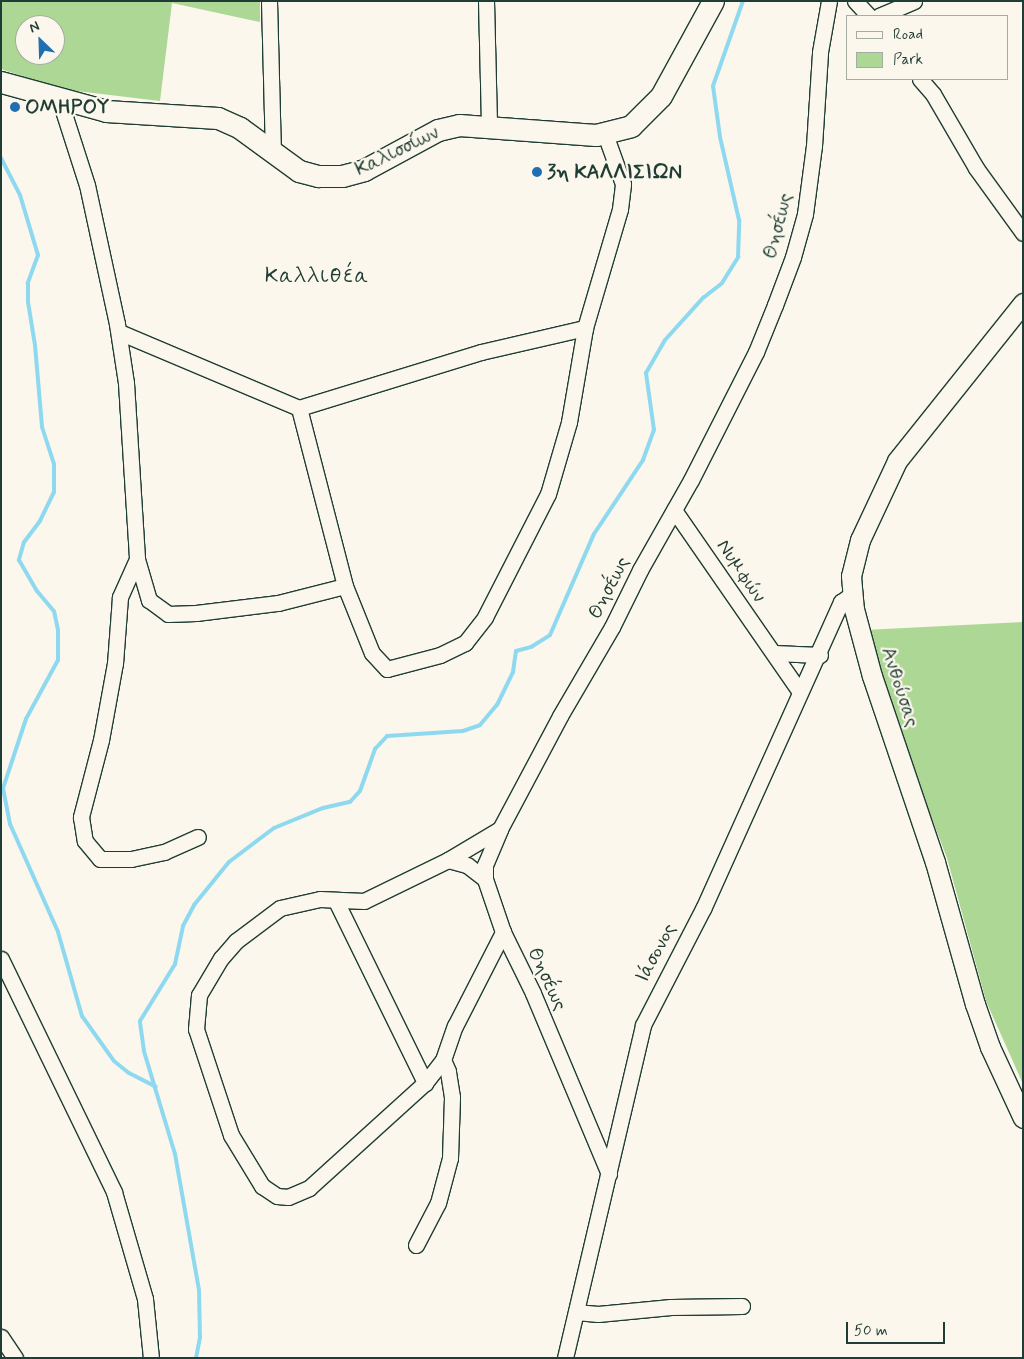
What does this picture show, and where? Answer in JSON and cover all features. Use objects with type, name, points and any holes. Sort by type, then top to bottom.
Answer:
[{"type":"main road","name":"Καλισσίων","points":[[1,82],[118,113],[193,114],[218,118],[240,128],[273,155],[306,174],[342,176],[364,170],[438,130],[459,125],[605,134],[631,126],[653,107],[673,77],[713,1]]},
{"type":"street","points":[[270,1],[273,155]]},
{"type":"street","points":[[486,1],[489,126]]},
{"type":"street","name":"Θησέως","points":[[609,1174],[533,993],[503,932],[485,879],[485,865],[500,829],[674,510],[756,352],[793,257],[805,214],[814,146],[820,52],[829,1]]},
{"type":"street","points":[[855,1],[868,15]]},
{"type":"street","points":[[881,15],[914,1]]},
{"type":"street","points":[[921,80],[976,168],[1023,233]]},
{"type":"street","points":[[58,98],[87,186],[119,332],[126,383],[137,559],[149,600],[168,614],[278,603],[346,586]]},
{"type":"street","points":[[299,408],[346,586],[372,653],[387,669],[440,655],[465,643],[486,617],[548,494],[569,422],[585,328],[604,273],[623,184],[605,134]]},
{"type":"street","name":"Ανθούσας","points":[[1023,303],[897,461],[860,540],[851,576],[852,594],[872,676],[935,862],[978,1014],[1023,1118]]},
{"type":"street","points":[[119,332],[299,408],[481,352],[585,328]]},
{"type":"street","name":"Νυμφών","points":[[674,510],[800,692]]},
{"type":"street","points":[[137,559],[120,597],[115,663],[101,740],[81,817],[85,841],[100,859],[131,859],[164,852],[198,837]]},
{"type":"street","name":"Ιάσονος","points":[[565,1358],[643,1025],[703,909],[800,692],[820,655],[841,602],[852,594]]},
{"type":"street","points":[[774,654],[820,655]]},
{"type":"street","points":[[500,829],[448,860],[364,900],[336,901],[320,899],[280,908],[236,940],[221,958],[199,995],[196,1029],[217,1095],[241,1154],[270,1192],[277,1196],[296,1195],[339,1163],[425,1083],[442,1060],[455,1026],[503,932]]},
{"type":"street","points":[[448,860],[467,865],[485,879]]},
{"type":"street","points":[[336,901],[425,1083]]},
{"type":"street","points":[[1,959],[114,1192],[145,1300],[151,1358]]},
{"type":"street","points":[[416,1245],[438,1204],[450,1158],[452,1097],[448,1070],[442,1060]]},
{"type":"street","points":[[576,1312],[598,1314],[671,1306],[742,1306]]},
{"type":"street","points":[[1,1336],[15,1358]]},
{"type":"green space","points":[[1,1],[260,1],[260,22],[172,3],[160,101],[60,89],[1,69]]},
{"type":"green space","points":[[1023,622],[1023,1084],[986,1001],[947,858],[890,710],[865,630]]},
{"type":"waterway","points":[[196,1358],[200,1337],[199,1290],[175,1154],[144,1051],[140,1021],[175,964],[183,926],[194,905],[229,862],[274,828],[323,808],[350,802],[360,791],[375,749],[387,736],[463,731],[480,725],[497,705],[513,672],[516,651],[531,647],[550,635],[594,534],[643,460],[654,430],[646,373],[665,340],[703,298],[722,283],[738,257],[739,220],[720,137],[713,86],[743,1]]},
{"type":"waterway","points":[[1,158],[20,195],[38,255],[28,283],[28,302],[35,345],[42,427],[54,464],[54,492],[40,521],[24,542],[19,560],[37,591],[54,611],[58,630],[58,660],[26,719],[3,788],[10,824],[58,932],[82,1016],[114,1061],[129,1073],[156,1087]]},
{"type":"place","name":"ΟΜΗΡΟΥ","points":[[15,107]]},
{"type":"place","name":"3η ΚΑΛΛΙΣΙΩΝ","points":[[537,172]]},
{"type":"district","name":"Καλλιθέα","points":[[317,277]]}]
